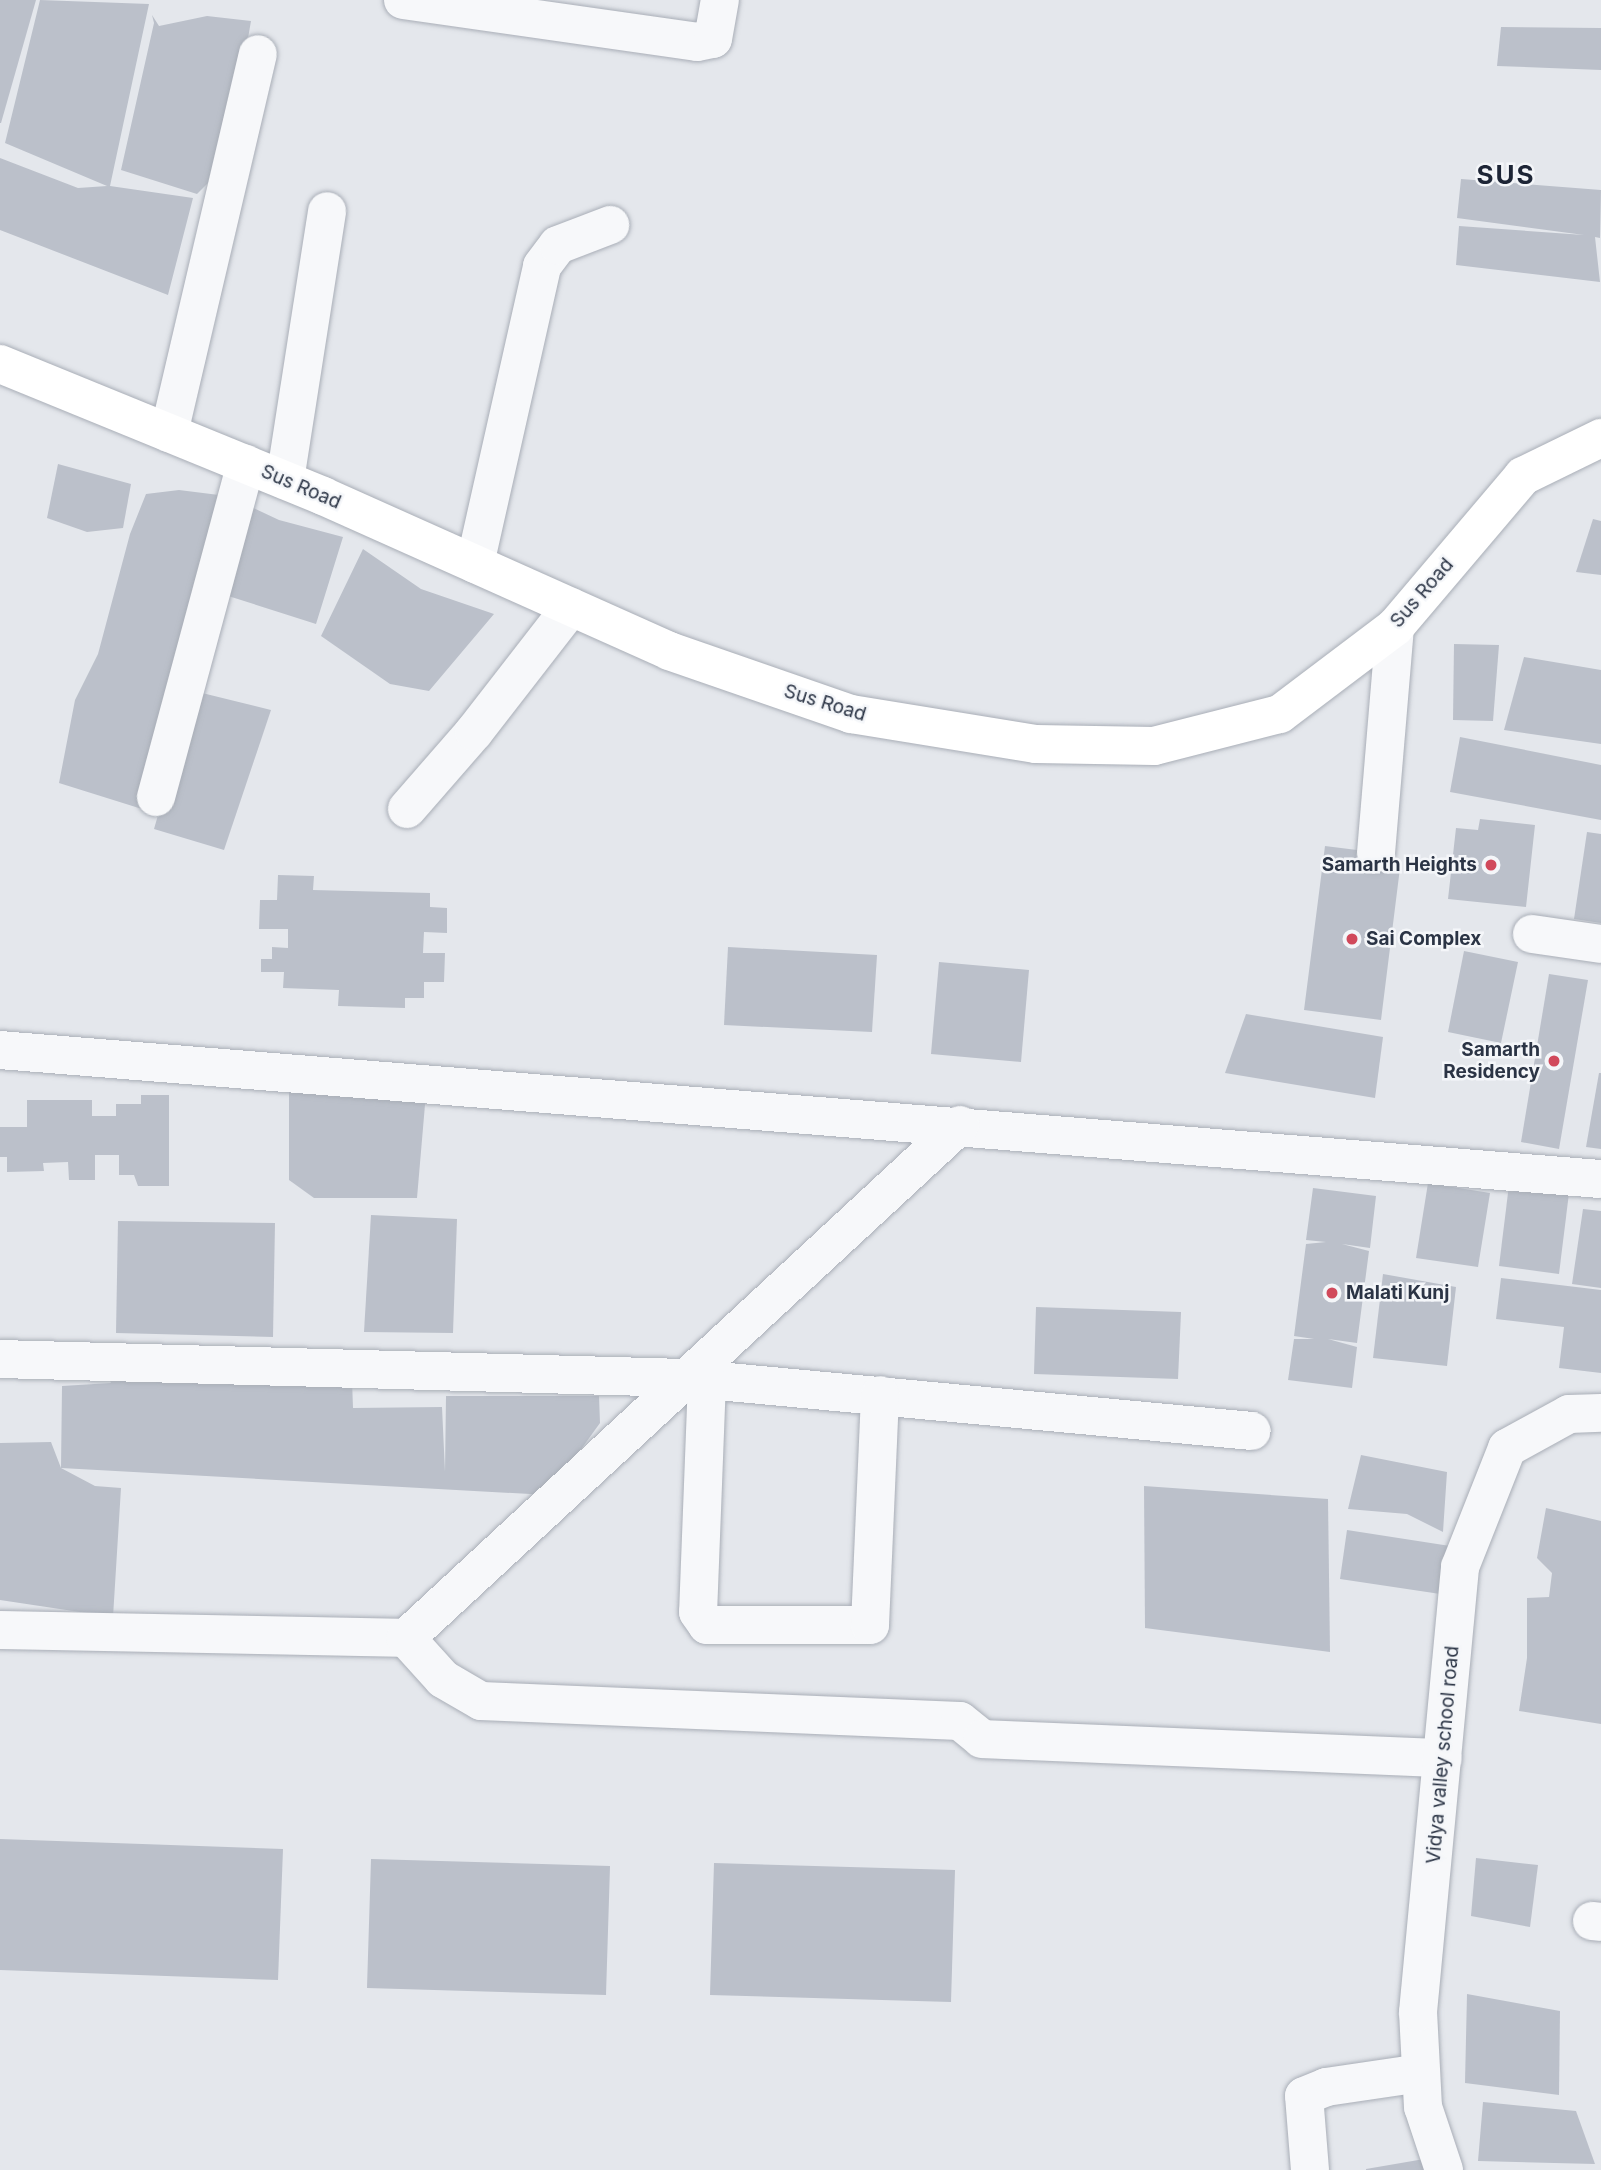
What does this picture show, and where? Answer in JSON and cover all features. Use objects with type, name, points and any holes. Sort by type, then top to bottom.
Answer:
[{"type":"main road","name":"Sus Road","points":[[0,363],[285,480],[669,651],[851,714],[1036,744],[1154,746],[1280,714],[1395,627],[1523,476],[1601,438]]},
{"type":"street","points":[[403,0],[697,42],[713,38],[720,0]]},
{"type":"street","points":[[169,433],[258,54]]},
{"type":"street","points":[[285,480],[327,211]]},
{"type":"street","points":[[475,564],[542,266],[558,246],[610,225]]},
{"type":"street","points":[[156,797],[246,464]]},
{"type":"street","points":[[407,809],[474,732],[570,607]]},
{"type":"street","points":[[1376,853],[1395,627]]},
{"type":"street","points":[[1532,934],[1601,944]]},
{"type":"street","points":[[0,1050],[960,1125],[1601,1179]]},
{"type":"street","points":[[0,1630],[406,1638],[700,1389],[960,1125]]},
{"type":"street","points":[[0,1359],[700,1389],[880,1406],[1252,1432]]},
{"type":"street","points":[[700,1389],[698,1612],[707,1625],[870,1625],[880,1406]]},
{"type":"street","name":"Vidya valley school road","points":[[1444,2170],[1423,2107],[1418,2012],[1460,1567],[1507,1448],[1569,1414],[1601,1413]]},
{"type":"street","points":[[406,1638],[443,1679],[481,1701],[960,1721],[982,1738],[1443,1758]]},
{"type":"street","points":[[1310,2170],[1304,2096],[1326,2087],[1421,2073]]},
{"type":"building","points":[[0,0],[36,0],[1,123],[0,123]]},
{"type":"building","points":[[40,0],[149,4],[110,186],[193,198],[168,295],[0,230],[0,158],[78,188],[107,186],[5,143]]},
{"type":"building","points":[[152,15],[159,26],[207,16],[251,21],[226,165],[197,194],[121,170],[154,23]]},
{"type":"building","points":[[1501,27],[1601,28],[1601,70],[1497,66]]},
{"type":"building","points":[[1461,179],[1601,190],[1600,238],[1595,237],[1600,282],[1456,265],[1459,226],[1584,235],[1457,218]]},
{"type":"building","points":[[58,464],[131,484],[123,528],[87,532],[47,518]]},
{"type":"building","points":[[179,490],[227,496],[142,809],[59,783],[75,700],[98,654],[130,534],[146,494]]},
{"type":"building","points":[[245,504],[279,520],[343,537],[316,624],[222,594]]},
{"type":"building","points":[[1593,519],[1601,521],[1601,575],[1576,572]]},
{"type":"building","points":[[363,549],[421,589],[494,614],[429,691],[390,684],[321,636]]},
{"type":"building","points":[[1454,644],[1499,645],[1493,721],[1453,720]]},
{"type":"building","points":[[1524,657],[1601,670],[1601,744],[1504,730]]},
{"type":"building","points":[[194,691],[271,710],[224,850],[154,829]]},
{"type":"building","points":[[1460,737],[1601,765],[1601,820],[1450,792]]},
{"type":"building","name":"Samarth Heights","points":[[1480,819],[1535,825],[1526,907],[1448,899],[1456,828],[1478,830]]},
{"type":"building","points":[[1587,832],[1601,834],[1601,923],[1574,919]]},
{"type":"building","name":"Sai Complex","points":[[1325,846],[1373,852],[1372,864],[1400,868],[1381,1020],[1304,1010]]},
{"type":"building","points":[[278,875],[314,876],[313,890],[430,893],[430,907],[447,908],[447,933],[424,932],[423,953],[445,953],[444,982],[424,982],[424,998],[405,998],[405,1008],[338,1006],[339,990],[283,988],[284,972],[261,972],[261,959],[272,959],[272,947],[288,948],[288,929],[259,929],[260,900],[277,900]]},
{"type":"building","points":[[728,947],[877,955],[872,1032],[724,1025]]},
{"type":"building","points":[[1464,951],[1518,962],[1501,1043],[1448,1032]]},
{"type":"building","points":[[939,962],[1029,970],[1021,1062],[931,1054]]},
{"type":"building","name":"Samarth Residency","points":[[1549,974],[1588,980],[1559,1149],[1521,1142]]},
{"type":"building","points":[[1246,1014],[1383,1037],[1375,1098],[1225,1073]]},
{"type":"building","points":[[1601,1073],[1601,1149],[1586,1147]]},
{"type":"building","points":[[289,1086],[426,1093],[417,1198],[314,1198],[289,1180]]},
{"type":"building","points":[[141,1095],[169,1095],[169,1186],[138,1186],[134,1175],[119,1175],[119,1155],[95,1155],[95,1180],[69,1180],[68,1162],[43,1163],[44,1171],[7,1172],[7,1157],[0,1157],[0,1127],[27,1127],[27,1100],[92,1100],[92,1116],[116,1116],[116,1104],[141,1104]]},
{"type":"building","points":[[1428,1183],[1490,1193],[1478,1267],[1416,1258]]},
{"type":"building","points":[[1509,1185],[1569,1193],[1559,1274],[1499,1266]]},
{"type":"building","name":"Malati Kunj","points":[[1313,1188],[1376,1196],[1370,1248],[1342,1244],[1369,1251],[1357,1343],[1328,1339],[1357,1347],[1352,1388],[1288,1380],[1294,1339],[1314,1339],[1294,1336],[1306,1244],[1326,1242],[1306,1240]]},
{"type":"building","points":[[1583,1209],[1601,1211],[1601,1288],[1572,1284]]},
{"type":"building","points":[[371,1215],[457,1219],[453,1333],[364,1332]]},
{"type":"building","points":[[118,1221],[275,1223],[273,1337],[116,1333]]},
{"type":"building","points":[[1383,1274],[1456,1287],[1447,1366],[1373,1358]]},
{"type":"building","points":[[1501,1278],[1601,1290],[1601,1373],[1559,1368],[1564,1327],[1496,1319]]},
{"type":"building","points":[[1036,1307],[1181,1312],[1178,1379],[1034,1374]]},
{"type":"building","points":[[106,1370],[352,1380],[353,1408],[442,1407],[445,1472],[446,1396],[599,1396],[600,1423],[548,1495],[61,1468],[62,1386],[111,1383]]},
{"type":"building","points":[[51,1442],[61,1468],[95,1486],[121,1488],[113,1617],[0,1600],[0,1443]]},
{"type":"building","points":[[1361,1455],[1447,1472],[1443,1532],[1407,1514],[1348,1509]]},
{"type":"building","points":[[1144,1486],[1328,1499],[1330,1652],[1145,1628]]},
{"type":"building","points":[[1546,1508],[1601,1521],[1601,1724],[1519,1711],[1527,1658],[1527,1598],[1549,1597],[1552,1573],[1537,1558]]},
{"type":"building","points":[[1347,1530],[1450,1546],[1447,1595],[1340,1579]]},
{"type":"building","points":[[0,1839],[283,1849],[278,1980],[0,1970]]},
{"type":"building","points":[[1476,1858],[1538,1865],[1530,1927],[1471,1916]]},
{"type":"building","points":[[371,1859],[610,1866],[606,1995],[367,1988]]},
{"type":"building","points":[[714,1863],[955,1870],[951,2002],[710,1995]]},
{"type":"building","points":[[1467,1994],[1560,2011],[1559,2095],[1465,2083]]},
{"type":"building","points":[[1483,2102],[1576,2111],[1595,2164],[1478,2161]]},
{"type":"building","points":[[1430,2158],[1432,2170],[1366,2170],[1366,2169]]},
{"type":"place","name":"Samarth Heights","points":[[1491,865]]},
{"type":"place","name":"Sai Complex","points":[[1352,939]]},
{"type":"place","name":"Samarth Residency","points":[[1554,1061]]},
{"type":"place","name":"Malati Kunj","points":[[1332,1293]]},
{"type":"district","name":"SUS","points":[[1506,175]]}]
